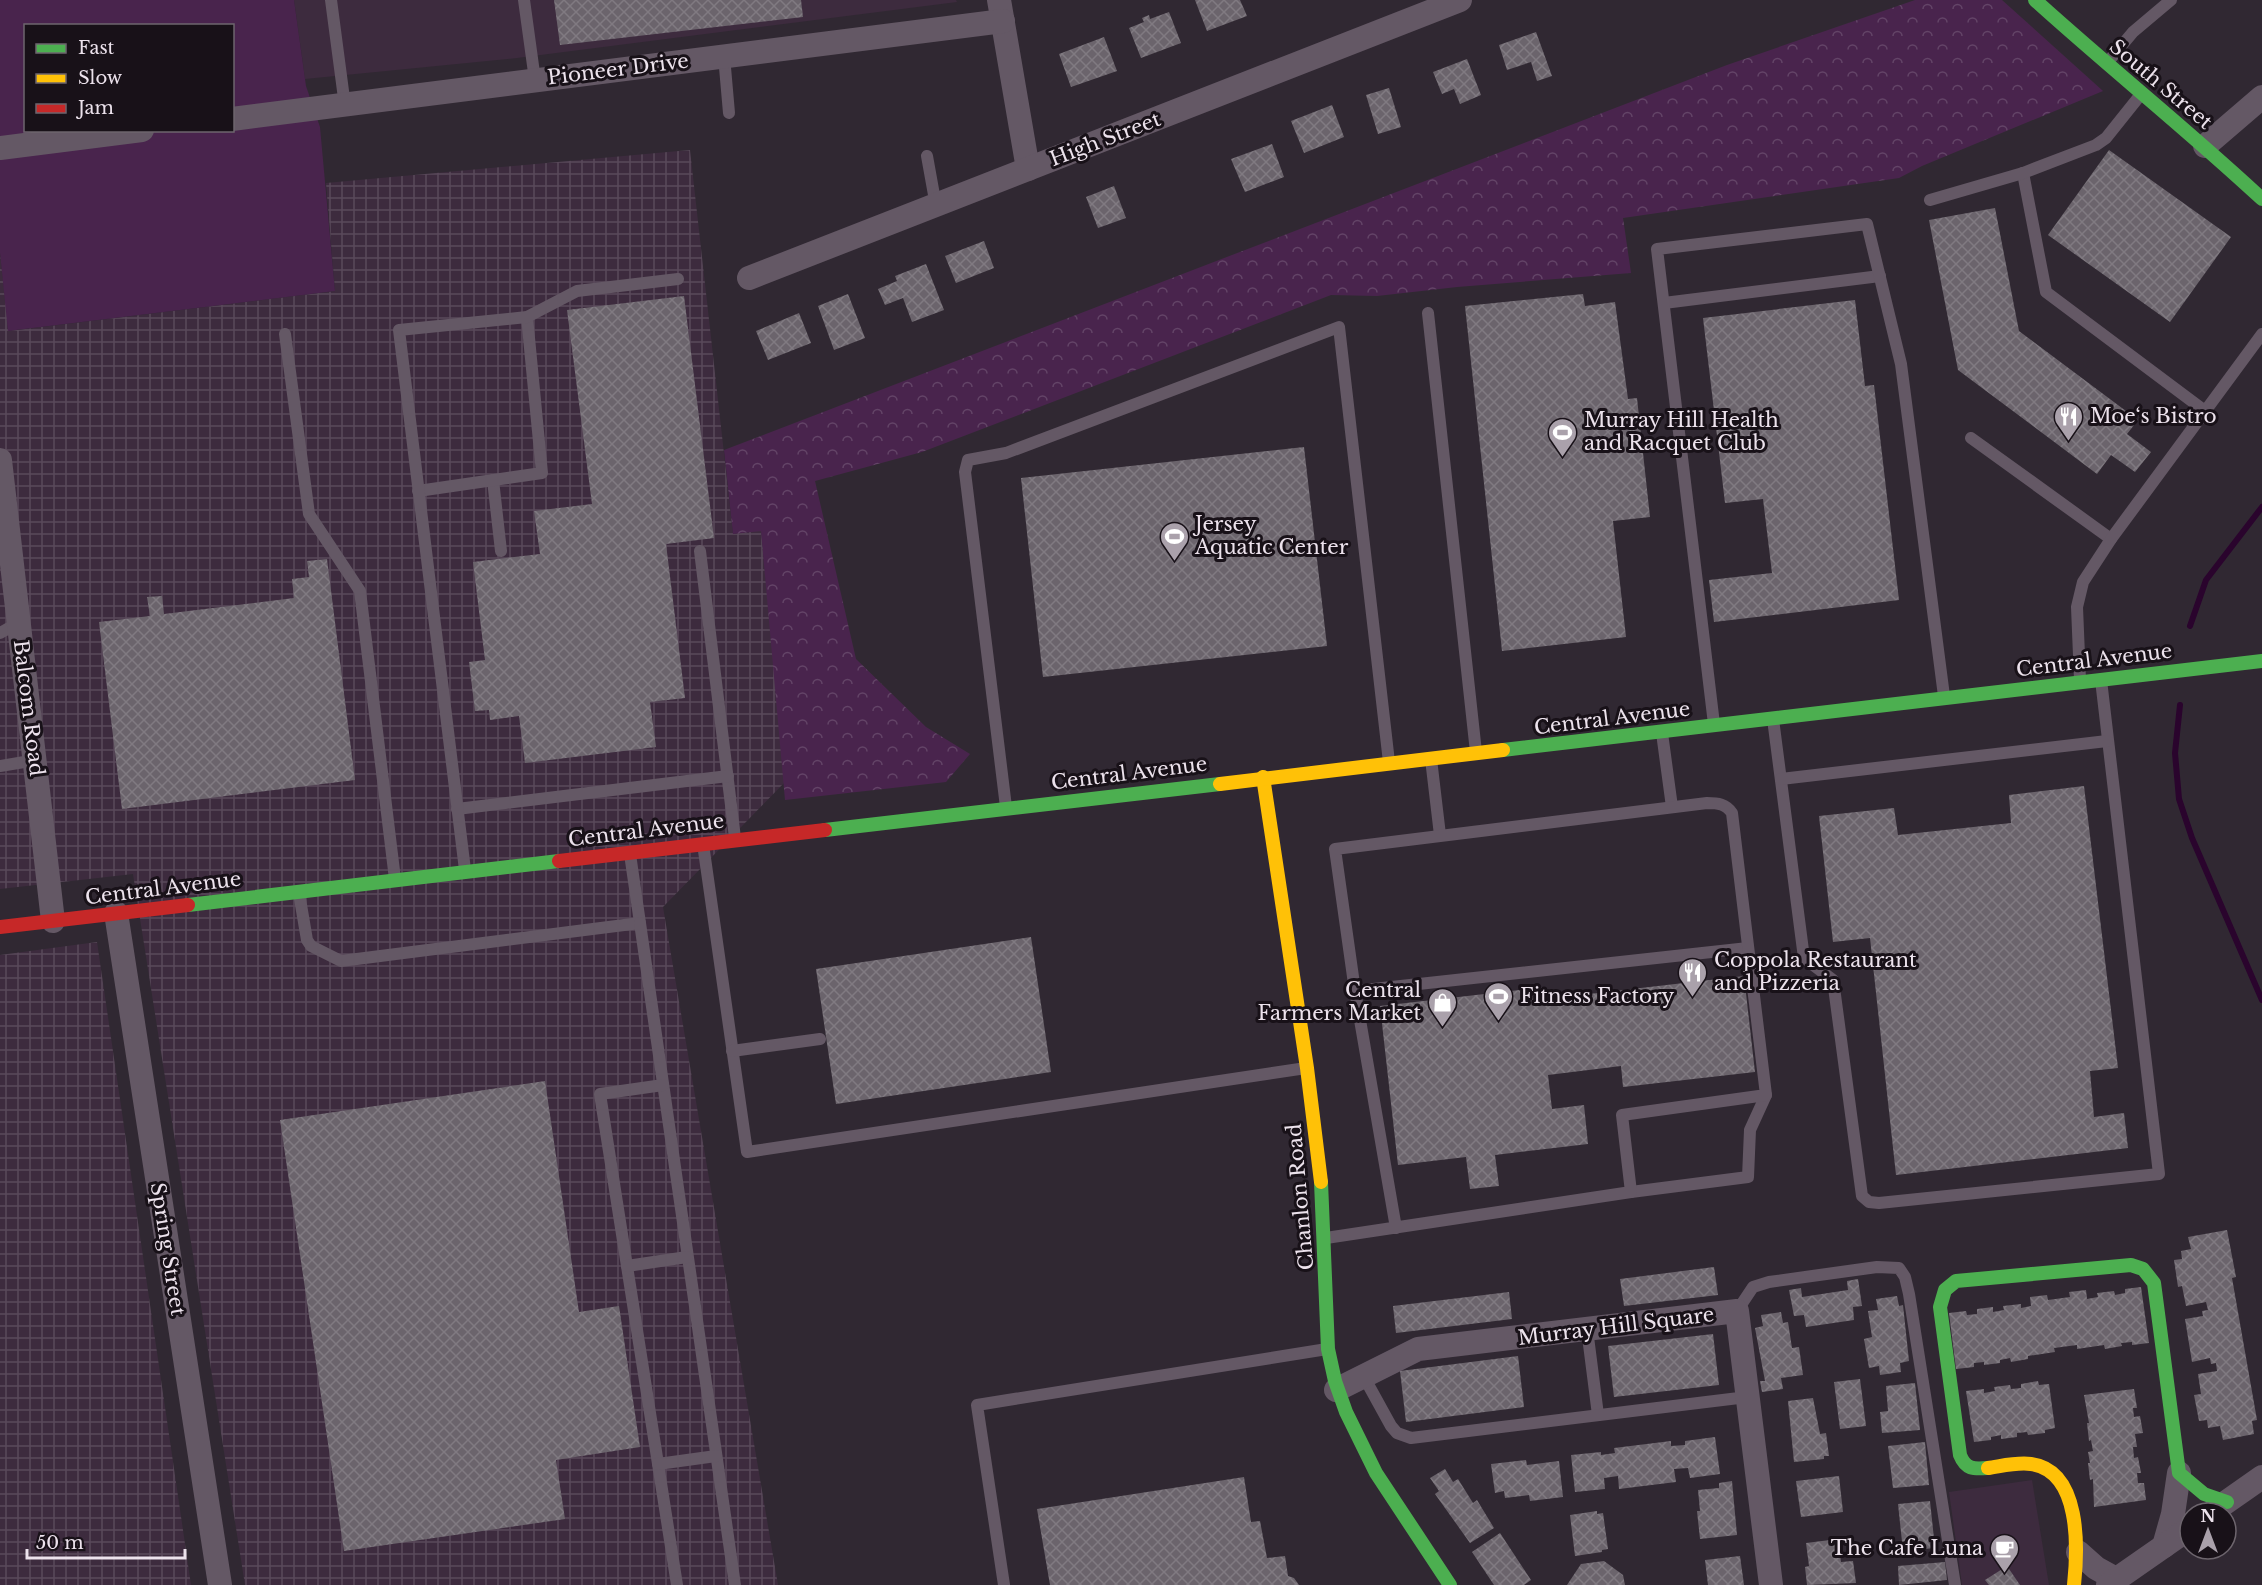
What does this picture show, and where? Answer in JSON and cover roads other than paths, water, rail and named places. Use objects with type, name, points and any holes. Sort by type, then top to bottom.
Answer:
[{"type":"street","name":"High Street","points":[[749,278],[1460,0]]},
{"type":"street","name":"South Street","points":[[2035,0],[2106,64],[2205,146],[2262,200]]},
{"type":"street","name":"Pioneer Drive","points":[[234,119],[723,56],[1001,10]]},
{"type":"street","points":[[1001,10],[1028,169]]},
{"type":"street","points":[[2205,146],[2262,98]]},
{"type":"street","points":[[0,148],[126,132]]},
{"type":"street","name":"Balcom Road","points":[[0,460],[9,628],[36,760],[53,921]]},
{"type":"street","name":"Central Avenue","points":[[0,927],[2262,661]]},
{"type":"street","name":"Chanlon Road","points":[[1263,777],[1323,1197],[1328,1349],[1336,1390],[1366,1455],[1450,1585]]},
{"type":"street","name":"Spring Street","points":[[116,913],[220,1585]]},
{"type":"street","points":[[2074,1585],[2078,1552],[2070,1501],[2064,1487],[2055,1476],[2045,1468],[2023,1463],[1974,1468],[1964,1464],[1960,1455],[1941,1307],[1942,1297],[1950,1285],[1956,1281],[2126,1264],[2135,1264],[2149,1274],[2154,1282],[2179,1473],[2173,1514],[2164,1546]]},
{"type":"street","name":"Murray Hill Square","points":[[1336,1390],[1418,1349],[1737,1311],[1771,1585]]},
{"type":"street","points":[[2179,1473],[2212,1501]]},
{"type":"street","points":[[2228,1501],[2262,1477]]},
{"type":"street","points":[[2078,1552],[2112,1582],[2178,1536]]},
{"type":"lane","points":[[331,0],[345,106]]},
{"type":"lane","points":[[524,0],[535,80]]},
{"type":"lane","points":[[2106,64],[2133,32],[2171,0]]},
{"type":"lane","points":[[723,56],[729,113]]},
{"type":"lane","points":[[1930,200],[2023,173],[2096,145],[2106,138],[2142,93]]},
{"type":"lane","points":[[927,156],[936,206]]},
{"type":"lane","points":[[2023,173],[2046,292],[2205,411]]},
{"type":"lane","points":[[1715,726],[1657,249],[1867,224],[1900,364],[1944,697]]},
{"type":"lane","points":[[1664,303],[1880,276]]},
{"type":"lane","points":[[465,872],[399,330],[527,317],[577,291],[678,279]]},
{"type":"lane","points":[[1428,313],[1476,753]]},
{"type":"lane","points":[[418,491],[542,473],[527,317]]},
{"type":"lane","points":[[1006,807],[964,472],[968,460],[1006,453],[1339,327],[1389,763]]},
{"type":"lane","points":[[285,334],[309,514],[360,591],[396,880]]},
{"type":"lane","points":[[2080,682],[2077,624],[2079,593],[2094,563],[2262,334]]},
{"type":"lane","points":[[1971,438],[2111,538]]},
{"type":"lane","points":[[493,480],[501,551]]},
{"type":"lane","points":[[700,551],[735,839]]},
{"type":"lane","points":[[1773,719],[1804,958],[1833,980],[1862,1196],[1869,1202],[1879,1203],[2159,1174],[2101,679]]},
{"type":"lane","points":[[1662,732],[1672,807]]},
{"type":"lane","points":[[1781,779],[2107,741]]},
{"type":"lane","points":[[1431,758],[1440,835]]},
{"type":"lane","points":[[0,766],[36,760]]},
{"type":"lane","points":[[457,809],[728,777]]},
{"type":"lane","points":[[1325,1238],[1396,1228],[1631,1192],[1748,1177],[1750,1130],[1766,1095],[1732,813],[1728,808],[1719,803],[1672,807],[1335,849],[1354,991],[1396,1228]]},
{"type":"lane","points":[[702,843],[747,1152],[1306,1068]]},
{"type":"lane","points":[[630,852],[735,1585]]},
{"type":"lane","points":[[299,892],[307,940],[311,946],[341,961],[640,923]]},
{"type":"lane","points":[[1354,991],[1748,948]]},
{"type":"lane","points":[[732,1051],[820,1039]]},
{"type":"lane","points":[[663,1085],[600,1094],[677,1585]]},
{"type":"lane","points":[[1631,1192],[1622,1114],[1766,1095]]},
{"type":"lane","points":[[627,1266],[687,1257]]},
{"type":"lane","points":[[1737,1311],[1753,1287],[1769,1282],[1877,1268],[1899,1268],[1905,1277],[1909,1294],[1955,1585]]},
{"type":"lane","points":[[1587,1329],[1598,1415]]},
{"type":"lane","points":[[1004,1585],[977,1405],[1328,1349]]},
{"type":"lane","points":[[1364,1377],[1391,1426],[1404,1437],[1747,1397]]},
{"type":"lane","points":[[658,1464],[716,1456]]},
{"type":"waterway","points":[[2190,626],[2206,580],[2262,507]]},
{"type":"waterway","points":[[2180,705],[2175,753],[2179,799],[2192,838],[2262,1000]]},
{"type":"place","name":"Moe‘s Bistro","points":[[2069,442]]},
{"type":"place","name":"Murray Hill Health and Racquet Club","points":[[1563,458]]},
{"type":"place","name":"Jersey Aquatic Center","points":[[1174,562]]},
{"type":"place","name":"Coppola Restaurant and Pizzeria","points":[[1693,998]]},
{"type":"place","name":"Fitness Factory","points":[[1499,1022]]},
{"type":"place","name":"Central Farmers Market","points":[[1442,1028]]},
{"type":"place","name":"The Cafe Luna","points":[[2004,1574]]}]
